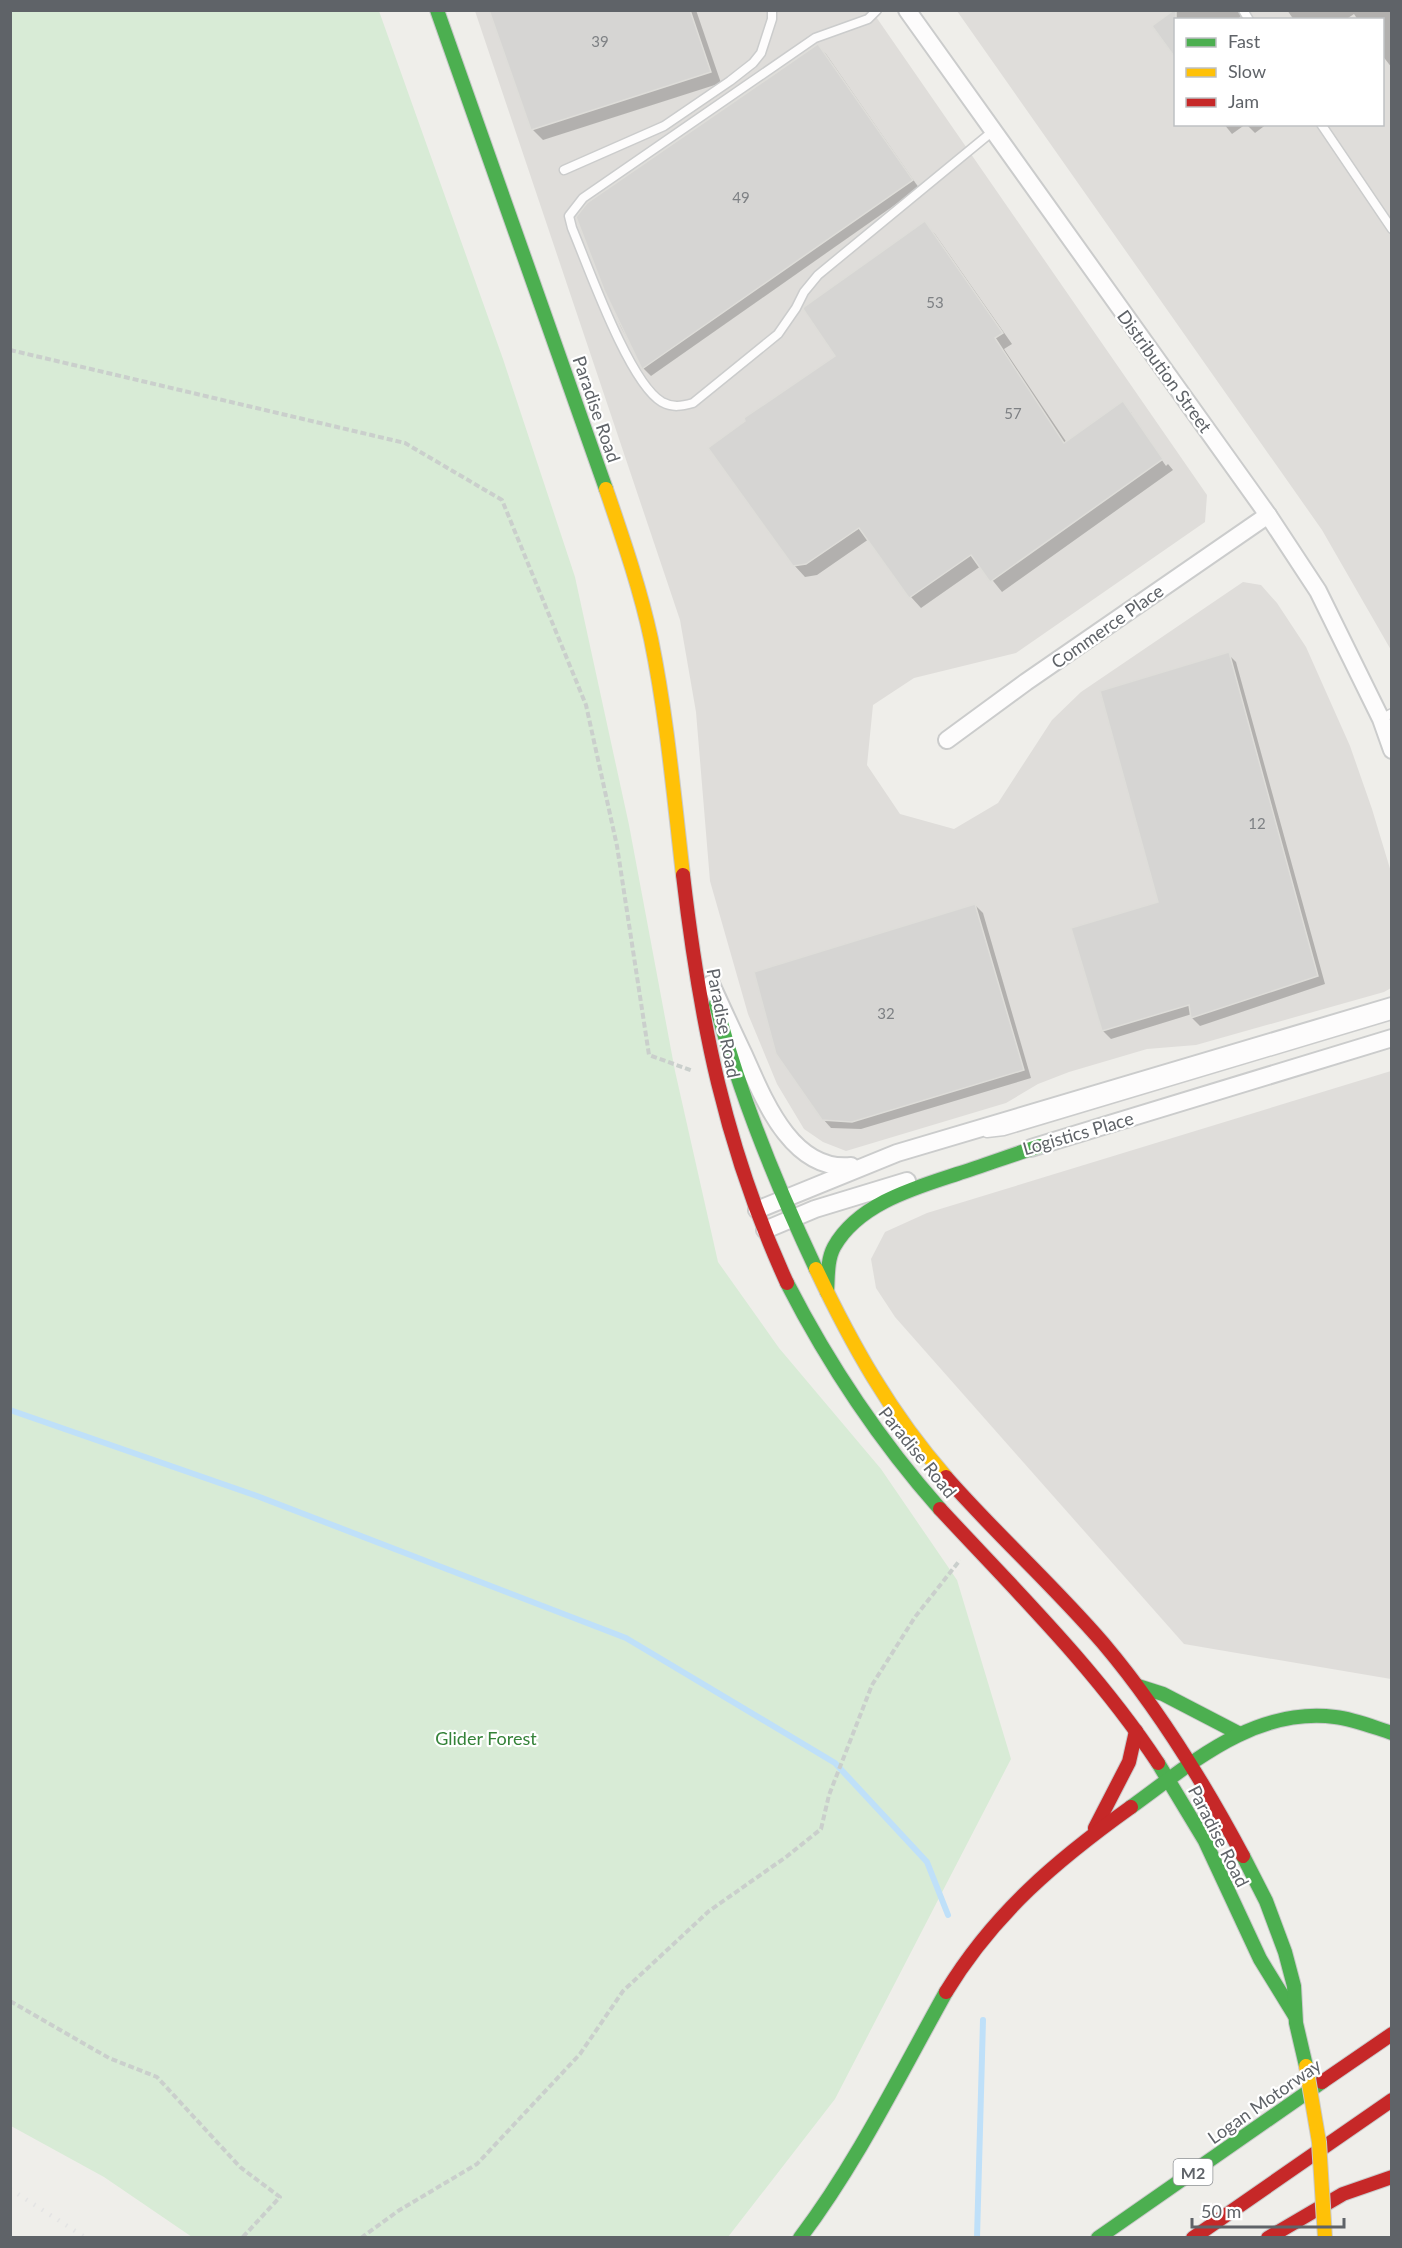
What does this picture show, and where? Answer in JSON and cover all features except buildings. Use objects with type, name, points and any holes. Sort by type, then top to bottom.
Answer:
[{"type":"main road","name":"Paradise Road","points":[[437,10],[595,457],[650,637],[661,694],[680,832],[693,960],[717,1080],[736,1156],[785,1278],[814,1336],[864,1415],[939,1508],[1089,1670],[1137,1731],[1170,1780],[1214,1858],[1257,1958],[1276,1992],[1295,2016]]},
{"type":"main road","name":"Paradise Road","points":[[680,832],[711,984],[729,1051],[792,1218],[827,1294],[868,1368],[893,1407],[943,1475],[1054,1590],[1138,1686],[1191,1763],[1223,1818],[1264,1898],[1294,1987],[1295,2016],[1319,2142],[1326,2238]]},
{"type":"main road","points":[[827,1294],[828,1269],[834,1249],[845,1231],[879,1204],[903,1192],[1040,1146]]},
{"type":"main road","points":[[1138,1686],[1163,1694],[1240,1734]]},
{"type":"main road","points":[[800,2238],[830,2196],[891,2095],[955,1977],[994,1923],[1024,1892],[1093,1834],[1191,1763],[1240,1734],[1267,1723],[1292,1717],[1312,1716],[1356,1722],[1392,1732]]},
{"type":"main road","points":[[1093,1834],[1129,1762],[1137,1731]]},
{"type":"main road","name":"Logan Motorway","points":[[1098,2238],[1392,2034]]},
{"type":"main road","points":[[1193,2238],[1392,2100]]},
{"type":"main road","points":[[1268,2238],[1348,2190],[1392,2177]]},
{"type":"street","name":"Distribution Street","points":[[907,10],[1268,514],[1317,591],[1386,716],[1392,750]]},
{"type":"street","name":"Commerce Place","points":[[946,740],[1268,514]]},
{"type":"street","points":[[711,984],[764,1100],[778,1124],[802,1150],[818,1162],[836,1168],[864,1165]]},
{"type":"street","name":"Logistics Place","points":[[757,1210],[864,1165],[936,1141],[1392,1006]]},
{"type":"street","name":"Logistics Place","points":[[765,1230],[792,1218],[898,1183],[1040,1146],[1392,1038]]},
{"type":"lane","points":[[564,171],[664,126],[753,63],[761,53],[772,19],[772,10]]},
{"type":"lane","points":[[877,10],[868,19],[815,38],[583,198],[572,210],[569,216],[572,228],[629,362],[650,391],[660,401],[669,405],[680,407],[693,403],[778,334],[804,292],[818,275],[993,131]]},
{"type":"lane","points":[[1322,126],[1392,229]]},
{"type":"lane","name":"Logistics Place","points":[[936,1141],[1004,1131],[1392,1015]]},
{"type":"path","points":[[10,350],[405,443],[502,500],[586,705],[617,846],[649,1055],[717,1080]]},
{"type":"path","points":[[361,2238],[398,2211],[477,2164],[580,2054],[623,1992],[709,1911],[786,1857],[821,1828],[829,1795],[872,1685],[915,1617],[973,1544]]},
{"type":"path","points":[[10,2001],[109,2058],[157,2077],[240,2167],[280,2197],[242,2238]]},
{"type":"shaded area","points":[[475,11],[872,11],[1207,495],[1205,522],[1016,653],[914,678],[873,705],[867,765],[900,814],[954,829],[998,803],[1052,720],[1081,692],[1243,582],[1261,585],[1277,603],[1306,647],[1350,746],[1372,809],[1391,872],[1391,988],[1384,992],[1196,1045],[1147,1049],[1069,1072],[1038,1084],[1006,1103],[846,1151],[823,1142],[804,1129],[777,1084],[748,1014],[710,881],[696,712],[680,620]]},
{"type":"shaded area","points":[[957,11],[1391,11],[1391,650],[1322,530]]},
{"type":"shaded area","points":[[1391,1071],[1391,1679],[1184,1644],[895,1317],[876,1288],[871,1259],[885,1232],[927,1213]]},
{"type":"green space","name":"Glider Forest","points":[[10,11],[379,11],[503,359],[575,577],[629,825],[675,1071],[718,1262],[779,1348],[881,1469],[957,1580],[1011,1759],[835,2099],[728,2237],[192,2237],[104,2177],[11,2126]]},
{"type":"waterway","points":[[10,1410],[257,1496],[626,1638],[835,1763],[927,1862],[948,1915]]},
{"type":"waterway","points":[[977,2238],[983,2020]]},
{"type":"railway","points":[[10,2189],[86,2238]]},
{"type":"traffic: fast","points":[[437,10],[606,489]]},
{"type":"traffic: fast","points":[[716,1004],[747,1105],[816,1269]]},
{"type":"traffic: fast","points":[[827,1292],[829,1263],[834,1247],[857,1219],[888,1200],[923,1185],[1040,1146]]},
{"type":"traffic: fast","points":[[787,1283],[856,1401],[896,1456],[940,1509]]},
{"type":"traffic: fast","points":[[1138,1686],[1163,1694],[1240,1734]]},
{"type":"traffic: fast","points":[[1131,1807],[1177,1773],[1226,1742],[1251,1729],[1278,1721],[1305,1716],[1335,1717],[1356,1721],[1392,1733]]},
{"type":"traffic: fast","points":[[1158,1763],[1205,1841],[1260,1959],[1295,2016]]},
{"type":"traffic: fast","points":[[1243,1856],[1266,1901],[1285,1952],[1294,1986],[1296,2023],[1306,2066]]},
{"type":"traffic: fast","points":[[800,2238],[841,2179],[946,1992]]},
{"type":"traffic: fast","points":[[1098,2238],[1322,2082]]},
{"type":"traffic: slow","points":[[606,489],[647,620],[657,668],[683,875]]},
{"type":"traffic: slow","points":[[816,1269],[843,1324],[874,1378],[907,1429],[946,1477]]},
{"type":"traffic: slow","points":[[1306,2066],[1319,2142],[1325,2238]]},
{"type":"traffic: jam","points":[[683,875],[698,981],[718,1083],[747,1183],[765,1233],[787,1283]]},
{"type":"traffic: jam","points":[[946,1477],[1084,1622],[1123,1668],[1179,1746],[1243,1856]]},
{"type":"traffic: jam","points":[[940,1509],[1082,1663],[1134,1728],[1158,1763]]},
{"type":"traffic: jam","points":[[1095,1828],[1129,1762],[1136,1731]]},
{"type":"traffic: jam","points":[[946,1992],[985,1937],[1006,1913],[1053,1868],[1131,1807]]},
{"type":"traffic: jam","points":[[1322,2082],[1392,2034]]},
{"type":"traffic: jam","points":[[1193,2238],[1392,2100]]},
{"type":"traffic: jam","points":[[1268,2238],[1343,2194],[1392,2177]]}]
